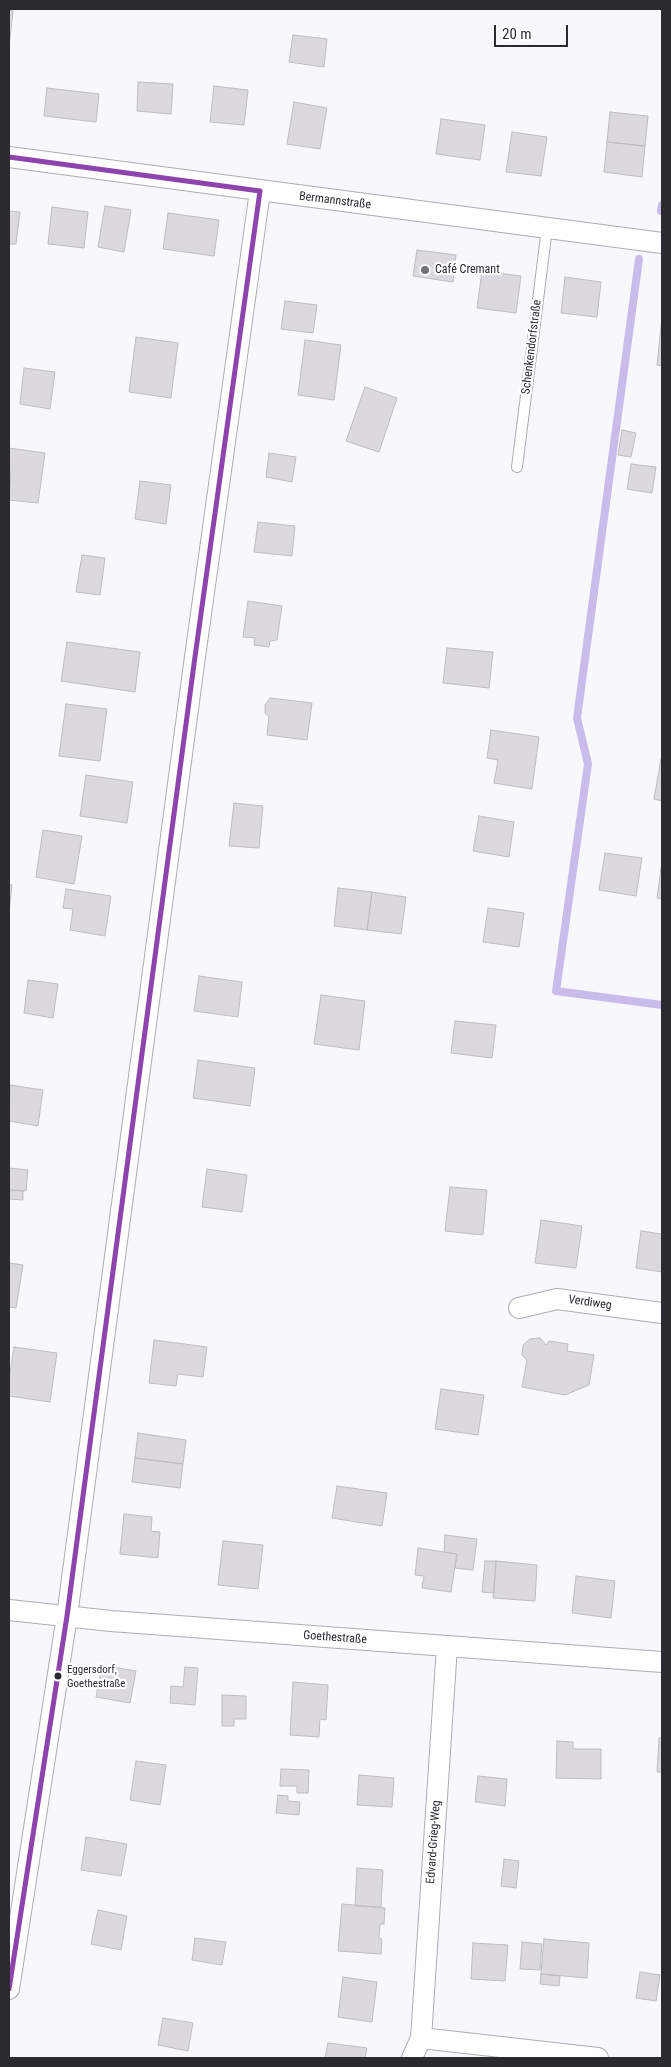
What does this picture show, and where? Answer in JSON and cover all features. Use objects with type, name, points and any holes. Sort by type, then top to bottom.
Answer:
[{"type":"street","name":"Bermannstraße","points":[[9,157],[662,243]]},
{"type":"street","points":[[9,1990],[16,1902],[67,1616],[194,664],[260,191]]},
{"type":"street","name":"Verdiweg","points":[[519,1308],[557,1299],[662,1313]]},
{"type":"street","name":"Goethestraße","points":[[9,1610],[111,1621],[662,1662]]},
{"type":"street","name":"Edvard-Grieg-Weg","points":[[412,2058],[421,2038],[447,1646]]},
{"type":"street","points":[[421,2038],[598,2058]]},
{"type":"lane","name":"Schenkendorfstraße","points":[[517,467],[547,228]]},
{"type":"building","points":[[9,10],[13,11],[9,47]]},
{"type":"building","points":[[293,35],[327,39],[324,67],[289,62]]},
{"type":"building","points":[[138,82],[173,84],[171,114],[137,111]]},
{"type":"building","points":[[214,86],[248,90],[244,125],[210,122]]},
{"type":"building","points":[[47,88],[99,94],[96,122],[44,116]]},
{"type":"building","points":[[294,102],[327,108],[320,149],[287,144]]},
{"type":"building","points":[[610,112],[648,116],[645,146],[607,142]]},
{"type":"building","points":[[441,119],[485,125],[480,160],[436,154]]},
{"type":"building","points":[[512,132],[547,137],[541,176],[506,172]]},
{"type":"building","points":[[607,142],[645,146],[642,177],[604,172]]},
{"type":"building","points":[[105,206],[131,210],[124,252],[98,247]]},
{"type":"building","points":[[52,207],[88,212],[84,248],[48,244]]},
{"type":"building","points":[[9,211],[20,212],[16,244],[9,244]]},
{"type":"building","points":[[168,213],[219,220],[214,256],[163,249]]},
{"type":"building","points":[[417,250],[456,255],[453,282],[413,276]]},
{"type":"building","points":[[482,271],[521,276],[516,313],[477,308]]},
{"type":"building","points":[[565,277],[601,282],[597,317],[561,313]]},
{"type":"building","points":[[285,301],[317,305],[313,333],[281,329]]},
{"type":"building","points":[[662,317],[662,366],[657,365]]},
{"type":"building","points":[[136,337],[178,343],[171,398],[129,392]]},
{"type":"building","points":[[305,340],[341,345],[334,400],[298,395]]},
{"type":"building","points":[[24,368],[55,372],[50,409],[20,404]]},
{"type":"building","points":[[365,387],[397,398],[379,452],[346,441]]},
{"type":"building","points":[[622,430],[636,433],[631,457],[618,455]]},
{"type":"building","points":[[9,448],[45,453],[38,503],[9,500],[11,473],[9,470]]},
{"type":"building","points":[[269,453],[296,457],[292,482],[266,477]]},
{"type":"building","points":[[631,464],[656,467],[652,493],[627,489]]},
{"type":"building","points":[[140,481],[171,485],[166,524],[135,519]]},
{"type":"building","points":[[258,522],[295,526],[292,556],[254,552]]},
{"type":"building","points":[[82,555],[105,558],[100,595],[76,592]]},
{"type":"building","points":[[248,601],[282,606],[277,640],[270,641],[269,647],[254,645],[255,638],[243,637]]},
{"type":"building","points":[[67,642],[140,652],[135,692],[61,681]]},
{"type":"building","points":[[447,648],[493,652],[489,688],[443,683]]},
{"type":"building","points":[[270,698],[312,703],[307,740],[267,735],[269,716],[265,713],[265,705]]},
{"type":"building","points":[[66,704],[107,709],[100,761],[59,756]]},
{"type":"building","points":[[491,730],[539,737],[532,789],[494,783],[498,760],[487,758]]},
{"type":"building","points":[[662,759],[662,801],[654,799]]},
{"type":"building","points":[[86,775],[133,782],[127,823],[80,816]]},
{"type":"building","points":[[234,803],[263,806],[259,848],[229,846]]},
{"type":"building","points":[[479,816],[514,822],[509,857],[473,851]]},
{"type":"building","points":[[43,830],[82,836],[74,884],[36,877]]},
{"type":"building","points":[[605,853],[642,858],[636,896],[599,890]]},
{"type":"building","points":[[662,861],[662,899],[657,898]]},
{"type":"building","points":[[9,884],[12,885],[9,913]]},
{"type":"building","points":[[338,888],[372,892],[367,930],[334,926]]},
{"type":"building","points":[[66,889],[111,896],[105,936],[70,930],[73,909],[63,908]]},
{"type":"building","points":[[372,892],[406,897],[401,934],[367,930]]},
{"type":"building","points":[[488,908],[524,913],[519,947],[483,942]]},
{"type":"building","points":[[199,976],[242,982],[238,1017],[194,1011]]},
{"type":"building","points":[[28,980],[58,984],[53,1018],[24,1013]]},
{"type":"building","points":[[321,995],[365,1001],[359,1050],[314,1044]]},
{"type":"building","points":[[455,1021],[496,1025],[492,1058],[451,1053]]},
{"type":"building","points":[[198,1060],[255,1068],[250,1106],[193,1098]]},
{"type":"building","points":[[10,1085],[43,1090],[38,1126],[9,1121]]},
{"type":"building","points":[[9,1168],[28,1170],[26,1191],[9,1190]]},
{"type":"building","points":[[207,1169],[247,1175],[242,1212],[202,1207]]},
{"type":"building","points":[[450,1187],[487,1190],[483,1235],[445,1231]]},
{"type":"building","points":[[9,1190],[23,1191],[23,1200],[9,1199]]},
{"type":"building","points":[[541,1220],[582,1226],[576,1268],[535,1263]]},
{"type":"building","points":[[641,1231],[662,1234],[662,1272],[636,1268]]},
{"type":"building","points":[[9,1263],[23,1265],[16,1308],[9,1307]]},
{"type":"building","points":[[540,1338],[546,1345],[549,1341],[568,1344],[567,1351],[594,1355],[589,1385],[565,1395],[522,1387],[527,1360],[522,1355],[523,1345],[530,1339]]},
{"type":"building","points":[[154,1340],[207,1347],[203,1377],[178,1374],[176,1386],[149,1383]]},
{"type":"building","points":[[14,1347],[57,1353],[50,1402],[9,1396],[9,1380]]},
{"type":"building","points":[[441,1389],[484,1395],[478,1435],[435,1429]]},
{"type":"building","points":[[138,1433],[186,1440],[183,1464],[135,1458]]},
{"type":"building","points":[[135,1458],[183,1464],[180,1488],[132,1482]]},
{"type":"building","points":[[337,1486],[387,1493],[382,1526],[332,1518]]},
{"type":"building","points":[[124,1514],[152,1517],[151,1531],[160,1532],[158,1558],[120,1554]]},
{"type":"building","points":[[445,1535],[477,1539],[473,1570],[455,1568],[457,1554],[444,1552]]},
{"type":"building","points":[[223,1541],[263,1545],[258,1589],[218,1585]]},
{"type":"building","points":[[418,1548],[457,1554],[451,1592],[422,1588],[424,1576],[415,1575]]},
{"type":"building","points":[[485,1561],[496,1561],[494,1593],[482,1592]]},
{"type":"building","points":[[496,1561],[537,1565],[535,1601],[493,1598]]},
{"type":"building","points":[[576,1576],[615,1581],[611,1618],[572,1613]]},
{"type":"building","points":[[102,1665],[136,1671],[130,1703],[96,1697]]},
{"type":"building","points":[[185,1667],[198,1668],[195,1705],[170,1703],[171,1686],[183,1687]]},
{"type":"building","points":[[293,1682],[328,1685],[326,1720],[320,1719],[319,1737],[290,1735]]},
{"type":"building","points":[[222,1695],[246,1696],[246,1719],[234,1719],[234,1726],[222,1726]]},
{"type":"building","points":[[659,1738],[662,1738],[662,1772],[657,1772]]},
{"type":"building","points":[[557,1741],[573,1742],[573,1749],[601,1749],[601,1779],[556,1778]]},
{"type":"building","points":[[136,1761],[166,1765],[160,1805],[130,1800]]},
{"type":"building","points":[[281,1769],[309,1770],[308,1793],[297,1793],[297,1786],[280,1786]]},
{"type":"building","points":[[359,1775],[394,1778],[392,1807],[357,1805]]},
{"type":"building","points":[[478,1776],[507,1779],[505,1806],[475,1802]]},
{"type":"building","points":[[278,1795],[288,1796],[288,1801],[300,1802],[299,1815],[276,1813]]},
{"type":"building","points":[[86,1837],[127,1844],[121,1876],[81,1870]]},
{"type":"building","points":[[504,1859],[519,1861],[516,1888],[501,1886]]},
{"type":"building","points":[[357,1868],[383,1870],[381,1907],[355,1906]]},
{"type":"building","points":[[342,1904],[385,1908],[384,1924],[380,1924],[381,1954],[338,1951]]},
{"type":"building","points":[[98,1910],[127,1916],[121,1950],[91,1944]]},
{"type":"building","points":[[195,1938],[226,1942],[222,1965],[192,1960]]},
{"type":"building","points":[[544,1939],[589,1943],[587,1978],[541,1974]]},
{"type":"building","points":[[522,1942],[542,1944],[540,1970],[520,1969]]},
{"type":"building","points":[[473,1943],[508,1945],[505,1981],[471,1979]]},
{"type":"building","points":[[640,1972],[660,1975],[656,2001],[636,1998]]},
{"type":"building","points":[[541,1974],[560,1976],[559,1986],[540,1984]]},
{"type":"building","points":[[343,1977],[377,1982],[372,2022],[338,2017]]},
{"type":"building","points":[[163,2018],[193,2023],[188,2051],[158,2045]]},
{"type":"building","points":[[328,2043],[367,2048],[365,2058],[325,2058]]},
{"type":"waterway","points":[[661,211],[662,205]]},
{"type":"waterway","points":[[639,259],[577,718],[588,764],[556,991],[662,1005]]},
{"type":"transit line","points":[[9,157],[260,191]]},
{"type":"transit line","points":[[9,1989],[67,1616],[194,664],[260,191]]},
{"type":"place","name":"Café Cremant","points":[[425,270]]},
{"type":"place","name":"Eggersdorf, Goethestraße","points":[[58,1676]]}]
